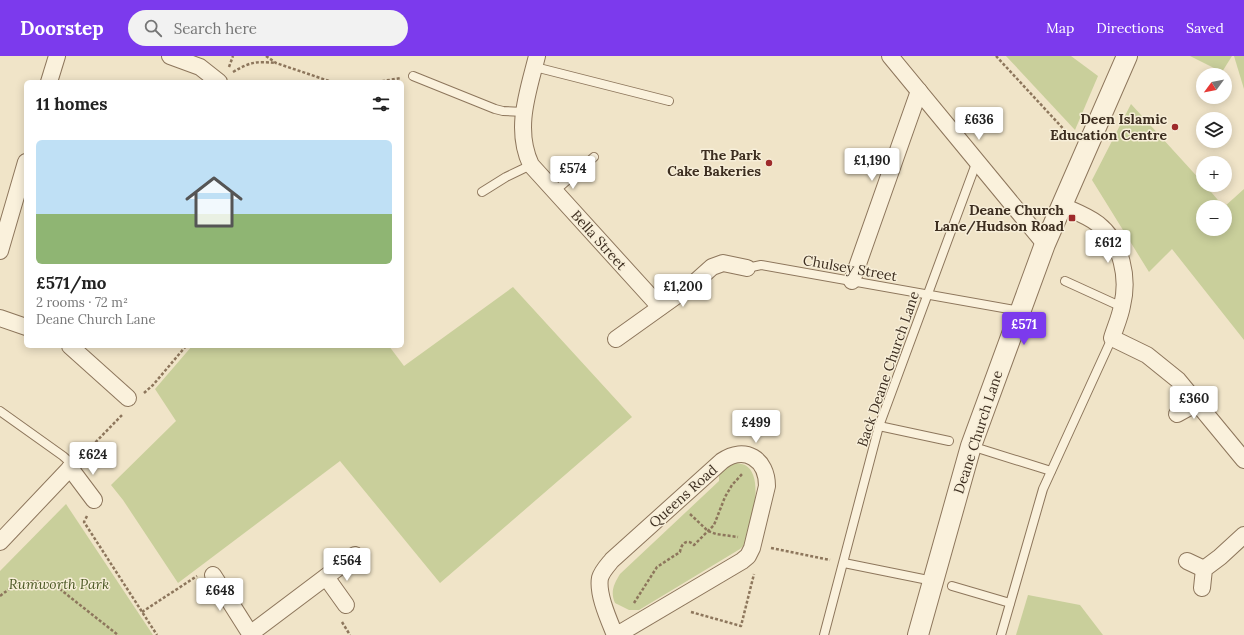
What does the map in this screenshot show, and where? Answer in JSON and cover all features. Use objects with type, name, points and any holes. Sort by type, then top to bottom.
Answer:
[{"type":"street","points":[[51,80],[57,56]]},
{"type":"street","points":[[170,56],[226,77]]},
{"type":"street","points":[[890,56],[1045,244]]},
{"type":"street","name":"Deane Church Lane","points":[[918,635],[943,584],[971,446],[1045,244],[1063,206],[1127,56]]},
{"type":"street","name":"Bella Street","points":[[536,61],[526,98],[523,120],[526,154],[531,165],[660,307]]},
{"type":"street","points":[[852,281],[919,91]]},
{"type":"street","points":[[0,251],[24,169]]},
{"type":"street","points":[[1063,206],[1098,224],[1116,244],[1121,259],[1125,289],[1122,306],[1112,338],[1147,355],[1178,380],[1244,460]]},
{"type":"street","points":[[616,339],[693,284],[712,267],[724,264],[747,268]]},
{"type":"street","points":[[0,318],[24,326]]},
{"type":"street","points":[[72,348],[128,398]]},
{"type":"street","points":[[1178,414],[1197,403]]},
{"type":"street","name":"Queens Road","points":[[615,633],[601,594],[600,578],[605,568],[612,560],[727,457],[740,454],[748,455],[756,459],[759,463]]},
{"type":"street","points":[[615,633],[675,601],[742,561],[750,550],[767,486],[767,476],[759,463]]},
{"type":"street","points":[[0,542],[72,467],[94,500]]},
{"type":"street","points":[[1202,588],[1204,569],[1220,557],[1244,534]]},
{"type":"street","points":[[213,575],[251,634],[355,555]]},
{"type":"street","points":[[1187,561],[1204,569]]},
{"type":"street","points":[[326,577],[346,604]]},
{"type":"lane","points":[[536,61],[669,101]]},
{"type":"lane","points":[[413,76],[495,109],[524,112]]},
{"type":"lane","points":[[555,191],[594,157]]},
{"type":"lane","name":"Back Deane Church Lane","points":[[824,635],[879,426],[977,161]]},
{"type":"lane","points":[[482,192],[506,177],[531,165]]},
{"type":"lane","name":"Chulsey Street","points":[[747,268],[761,265],[1020,311]]},
{"type":"lane","points":[[1065,281],[1122,306]]},
{"type":"lane","points":[[1002,635],[1043,490],[1112,338]]},
{"type":"lane","points":[[0,411],[63,456],[72,467]]},
{"type":"lane","points":[[879,426],[949,441]]},
{"type":"lane","points":[[971,446],[1051,471]]},
{"type":"lane","points":[[844,563],[943,584],[1010,603]]},
{"type":"path","points":[[266,56],[276,63]]},
{"type":"path","points":[[996,56],[1086,153]]},
{"type":"path","points":[[226,77],[252,62],[259,62],[276,63],[326,80]]},
{"type":"path","points":[[389,80],[413,76]]},
{"type":"path","points":[[615,633],[657,567],[680,552],[680,546],[684,542],[694,545],[714,525],[725,497],[732,485],[744,472],[759,463]]},
{"type":"path","points":[[94,500],[84,522],[157,635]]},
{"type":"path","points":[[675,601],[681,610],[741,626],[756,569],[750,550],[736,537],[716,534],[708,531],[677,501]]},
{"type":"path","points":[[750,550],[844,563]]},
{"type":"path","points":[[142,612],[199,574],[213,575]]},
{"type":"path","points":[[0,596],[12,586],[22,582],[45,582],[56,586],[118,635]]},
{"type":"green space","points":[[1006,56],[1071,56],[1098,76],[1075,130]]},
{"type":"green space","points":[[1190,56],[1232,56],[1224,68],[1214,68]]},
{"type":"green space","points":[[1234,56],[1244,56],[1244,89]]},
{"type":"green space","points":[[1131,104],[1196,175],[1196,192],[1211,192],[1218,200],[1196,200],[1196,236],[1232,236],[1232,200],[1244,189],[1244,340],[1172,249],[1149,272],[1092,180]]},
{"type":"green space","points":[[513,287],[632,417],[440,583],[340,461],[178,583],[123,500],[111,485],[176,421],[155,389],[190,348],[390,348],[404,366]]},
{"type":"green space","points":[[736,463],[745,465],[751,470],[754,478],[754,509],[750,536],[746,543],[740,549],[639,610],[629,610],[615,603],[613,588],[620,574],[719,481],[719,473],[726,465]]},
{"type":"green space","name":"Rumworth Park","points":[[66,504],[153,635],[0,635],[0,571]]},
{"type":"green space","points":[[1028,595],[1080,605],[1103,635],[1016,635]]},
{"type":"place","name":"Deen Islamic Education Centre","points":[[1175,127]]},
{"type":"place","name":"The Park Cake Bakeries","points":[[769,163]]},
{"type":"place","name":"Deane Church Lane/Hudson Road","points":[[1072,218]]}]
